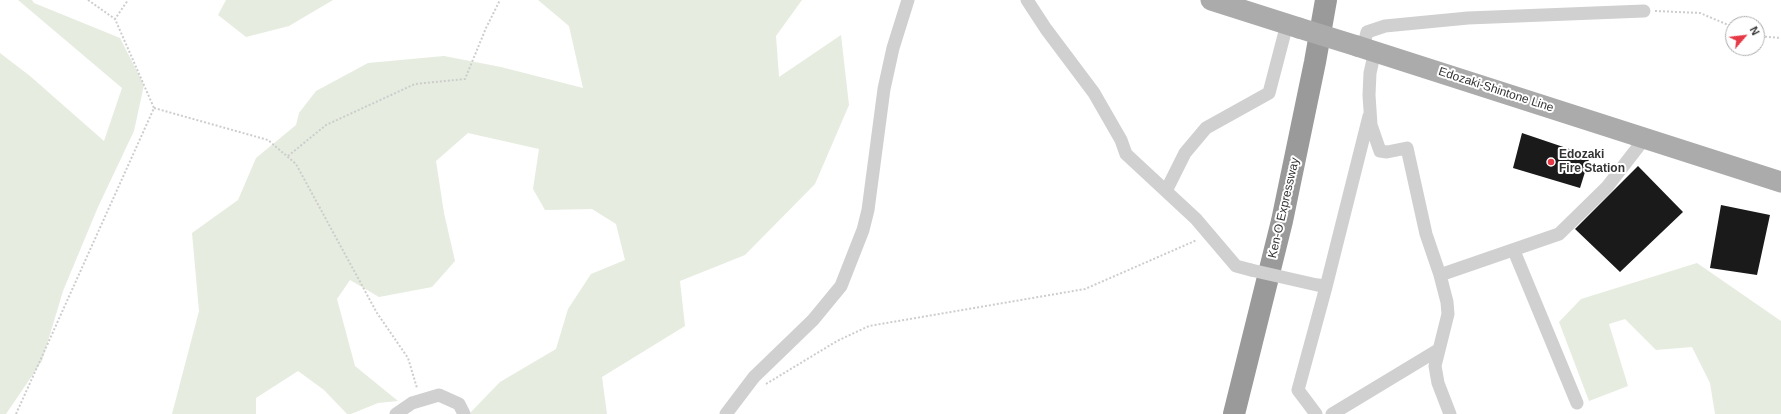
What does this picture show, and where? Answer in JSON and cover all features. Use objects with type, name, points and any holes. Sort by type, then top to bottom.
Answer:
[{"type":"highway","name":"Ken-O Expressway","points":[[1234,414],[1282,221],[1316,62],[1326,0]]},
{"type":"main road","name":"Edozaki-Shintone Line","points":[[1211,0],[1781,182]]},
{"type":"street","points":[[726,414],[754,377],[813,320],[841,286],[863,230],[868,210],[886,82],[893,48],[908,0]]},
{"type":"street","points":[[1027,0],[1046,29],[1094,93],[1121,140],[1126,154],[1196,219],[1236,266],[1321,286]]},
{"type":"street","points":[[1450,414],[1438,383],[1435,366],[1448,314],[1440,275],[1426,234],[1407,148],[1387,152],[1380,151],[1374,136],[1370,115],[1370,73],[1365,48],[1367,32],[1385,26],[1468,18],[1644,11]]},
{"type":"street","points":[[1166,191],[1185,153],[1206,128],[1269,93],[1293,26]]},
{"type":"street","points":[[1316,414],[1298,390],[1321,286],[1370,115]]},
{"type":"street","points":[[1440,275],[1514,251],[1559,234],[1607,187],[1645,138]]},
{"type":"street","points":[[1514,251],[1577,403]]},
{"type":"street","points":[[1332,414],[1438,350]]},
{"type":"street","points":[[396,414],[412,404],[439,394],[459,404],[464,414]]},
{"type":"path","points":[[16,414],[154,108],[115,19],[88,0]]},
{"type":"path","points":[[115,19],[128,0]]},
{"type":"path","points":[[288,156],[326,125],[415,84],[465,79],[486,28],[500,0]]},
{"type":"path","points":[[1644,11],[1700,13],[1725,24]]},
{"type":"path","points":[[1765,37],[1781,38]]},
{"type":"path","points":[[154,108],[268,140],[296,164],[377,314],[408,358],[421,401]]},
{"type":"path","points":[[754,377],[763,386],[837,341],[869,326],[1086,289],[1210,234]]},
{"type":"shaded area","points":[[18,0],[32,0],[34,3],[120,38],[144,85],[134,131],[98,207],[63,291],[42,361],[6,414],[0,414],[0,53],[30,76],[104,141],[122,88]]},
{"type":"shaded area","points":[[226,0],[333,0],[289,26],[246,37],[218,15]]},
{"type":"shaded area","points":[[538,0],[802,0],[776,36],[779,77],[841,35],[849,105],[815,184],[745,255],[680,281],[685,326],[602,377],[607,414],[469,414],[500,382],[556,349],[568,309],[591,274],[625,260],[616,224],[592,209],[545,210],[533,189],[539,149],[468,133],[436,161],[444,213],[455,261],[432,287],[379,297],[350,280],[337,299],[355,366],[398,401],[378,403],[351,414],[347,414],[324,390],[298,371],[256,398],[256,414],[172,414],[199,311],[192,233],[238,200],[256,158],[296,125],[299,113],[316,91],[368,63],[444,56],[501,67],[583,88],[569,26]]},
{"type":"shaded area","points":[[1697,263],[1781,321],[1781,414],[1715,414],[1710,383],[1692,347],[1656,350],[1625,319],[1609,324],[1628,386],[1589,401],[1559,322],[1581,299]]},
{"type":"building","name":"Edozaki Fire Station","points":[[1522,133],[1590,156],[1580,188],[1513,168]]},
{"type":"building","points":[[1638,166],[1683,212],[1620,272],[1575,229]]},
{"type":"building","points":[[1721,205],[1770,215],[1757,275],[1710,268]]},
{"type":"place","name":"Edozaki Fire Station","points":[[1551,162]]}]
